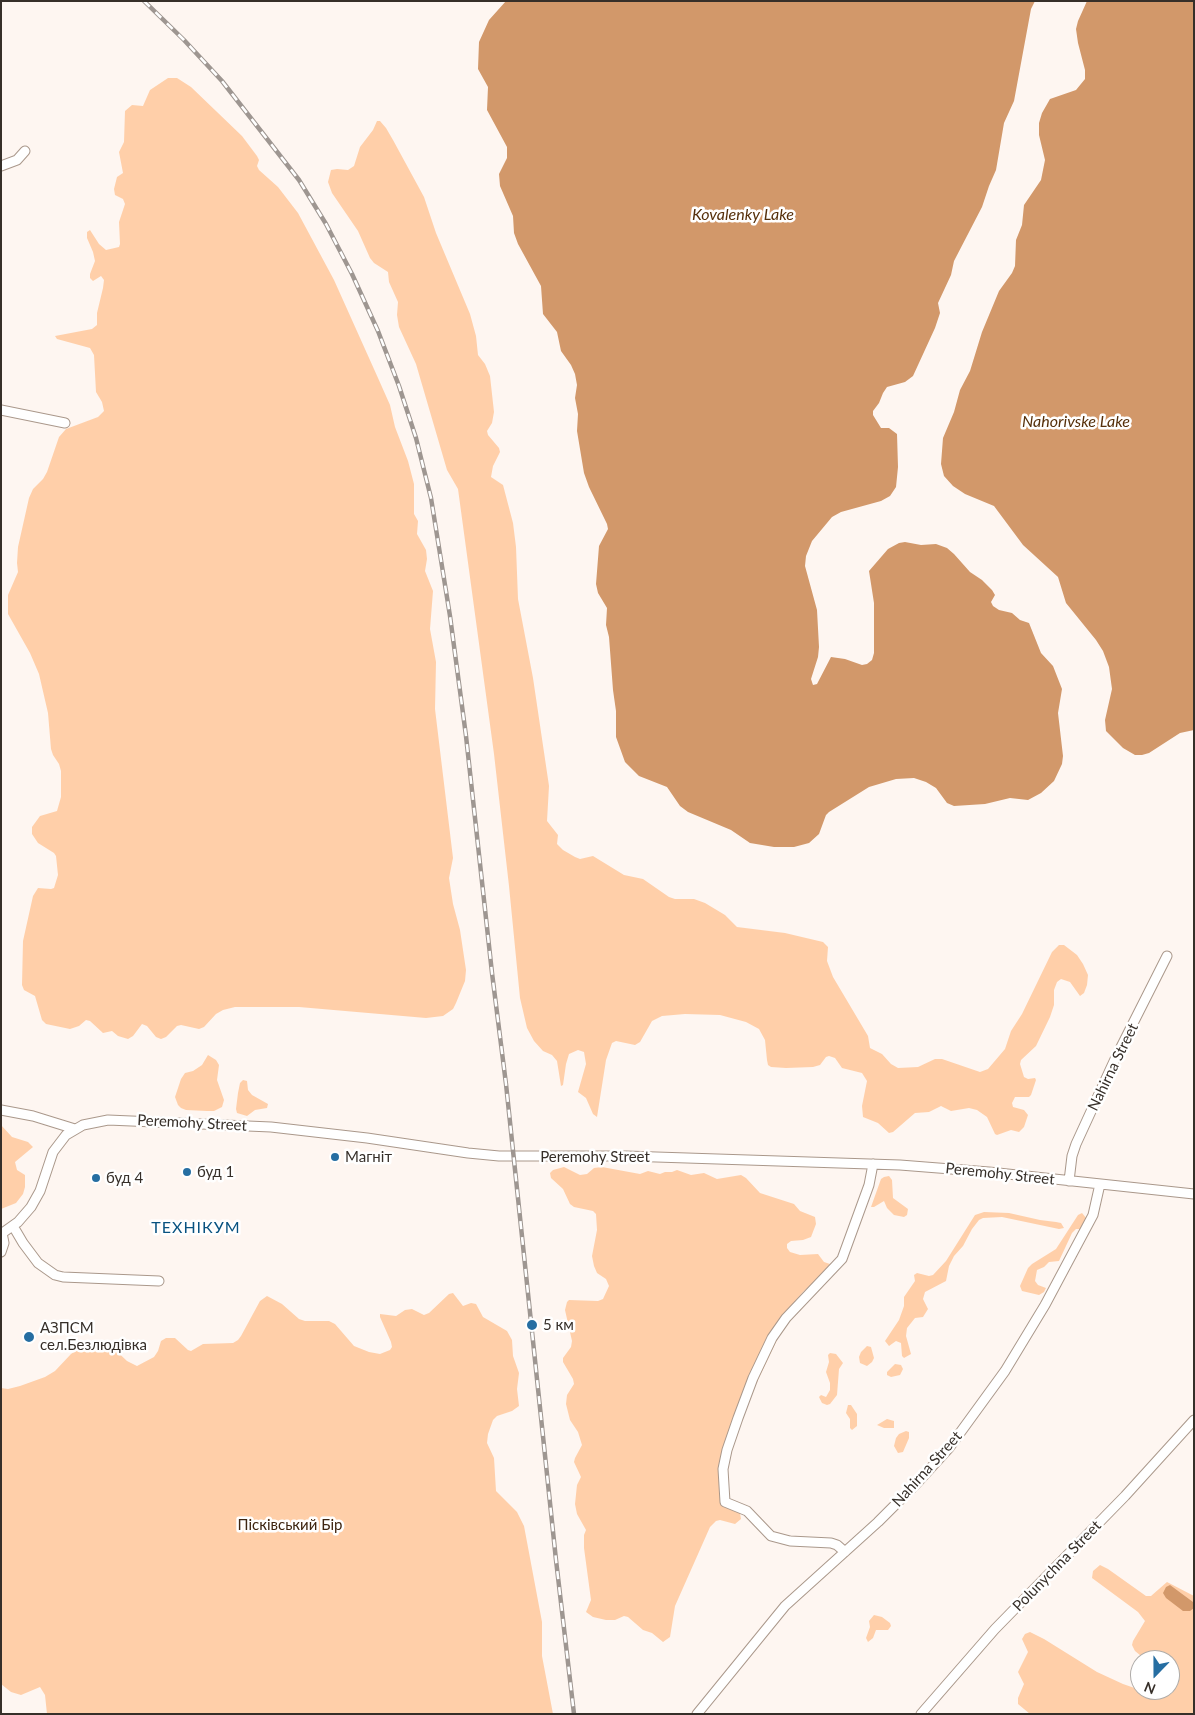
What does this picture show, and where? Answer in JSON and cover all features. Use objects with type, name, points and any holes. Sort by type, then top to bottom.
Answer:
[{"type":"street","points":[[1,166],[17,160],[25,151]]},
{"type":"street","points":[[1,410],[65,422]]},
{"type":"street","name":"Nahirna Street","points":[[1069,1182],[1072,1156],[1076,1144],[1116,1057],[1167,956]]},
{"type":"street","points":[[1,1110],[33,1116],[75,1129]]},
{"type":"street","name":"Peremohy Street","points":[[75,1129],[91,1122],[108,1120],[162,1121],[300,1130],[507,1157],[559,1155],[626,1156],[873,1164],[989,1172],[1194,1194]]},
{"type":"street","points":[[1,1252],[4,1243],[2,1234],[27,1213],[36,1198],[55,1148],[66,1135],[75,1129]]},
{"type":"street","points":[[845,1552],[837,1545],[831,1543],[790,1541],[771,1536],[747,1511],[724,1502],[723,1469],[727,1450],[738,1418],[762,1357],[786,1318],[842,1259],[869,1185],[873,1164]]},
{"type":"street","name":"Nahirna Street","points":[[697,1714],[785,1606],[884,1516],[937,1462],[997,1383],[1045,1305],[1090,1220],[1097,1202],[1100,1184]]},
{"type":"street","points":[[13,1226],[23,1244],[38,1263],[55,1275],[63,1277],[159,1281]]},
{"type":"street","name":"Polunychna Street","points":[[921,1714],[989,1636],[1116,1506],[1194,1420]]},
{"type":"green space","points":[[168,78],[177,78],[191,87],[242,136],[259,160],[257,166],[259,170],[278,187],[298,213],[334,280],[390,405],[395,427],[408,461],[414,484],[414,514],[418,521],[417,534],[426,550],[425,571],[433,591],[430,629],[436,662],[435,709],[453,858],[449,878],[466,970],[465,981],[453,1009],[443,1016],[426,1018],[299,1007],[235,1007],[216,1014],[204,1027],[199,1029],[181,1025],[177,1026],[166,1037],[161,1039],[156,1037],[147,1026],[142,1024],[133,1036],[128,1039],[118,1036],[112,1031],[103,1033],[90,1021],[86,1020],[79,1026],[70,1029],[46,1024],[42,1020],[35,996],[24,990],[22,985],[23,941],[33,896],[38,888],[54,888],[58,875],[56,856],[38,843],[32,834],[32,827],[40,816],[57,811],[61,797],[61,771],[51,749],[48,713],[39,674],[30,653],[8,614],[8,595],[18,572],[18,547],[29,498],[33,489],[47,472],[59,437],[66,429],[98,417],[104,411],[102,402],[96,392],[94,355],[90,348],[57,339],[55,336],[92,329],[97,325],[97,313],[104,280],[101,276],[93,281],[90,278],[95,261],[87,238],[87,232],[90,230],[99,244],[106,250],[119,247],[119,222],[125,204],[123,199],[115,195],[114,189],[117,177],[123,173],[119,152],[124,142],[125,111],[132,105],[143,106],[150,90]]},
{"type":"green space","points":[[377,121],[380,121],[386,128],[424,197],[436,233],[470,314],[476,336],[478,355],[485,364],[490,376],[494,412],[492,423],[487,431],[500,452],[493,466],[491,477],[503,485],[513,523],[518,599],[533,678],[549,786],[547,821],[558,835],[557,844],[575,857],[580,859],[593,856],[624,875],[643,879],[669,897],[675,899],[694,899],[705,903],[725,915],[737,927],[785,933],[823,942],[828,947],[827,961],[833,977],[868,1036],[870,1048],[882,1054],[891,1064],[898,1068],[918,1067],[935,1059],[942,1059],[980,1072],[988,1069],[1005,1049],[1011,1031],[1022,1014],[1052,952],[1059,945],[1064,945],[1077,955],[1083,964],[1088,975],[1087,985],[1084,993],[1080,996],[1070,982],[1061,979],[1057,982],[1054,990],[1054,1005],[1050,1017],[1036,1046],[1021,1060],[1020,1064],[1024,1077],[1028,1079],[1035,1078],[1036,1080],[1029,1097],[1015,1097],[1012,1103],[1013,1107],[1024,1110],[1028,1115],[1024,1127],[1019,1132],[1011,1130],[997,1135],[987,1117],[977,1110],[969,1108],[951,1111],[941,1106],[929,1112],[915,1113],[893,1132],[889,1133],[878,1123],[863,1117],[862,1106],[867,1081],[862,1073],[842,1068],[835,1058],[829,1056],[820,1065],[813,1067],[771,1067],[768,1065],[765,1040],[759,1029],[746,1022],[720,1015],[685,1014],[662,1016],[652,1021],[640,1042],[635,1045],[616,1041],[612,1043],[606,1060],[597,1117],[593,1114],[586,1098],[578,1092],[586,1064],[584,1052],[578,1050],[569,1054],[563,1085],[561,1086],[557,1061],[552,1055],[543,1051],[534,1041],[527,1028],[520,998],[494,754],[458,489],[447,470],[416,364],[399,327],[397,315],[398,302],[389,282],[388,272],[370,258],[358,231],[332,193],[328,182],[331,170],[348,170],[354,166],[360,147],[373,130]]},
{"type":"green space","points":[[208,1055],[216,1060],[219,1065],[217,1080],[224,1100],[222,1107],[214,1111],[186,1110],[181,1108],[175,1097],[181,1079],[185,1073],[193,1071],[202,1065]]},
{"type":"green space","points":[[243,1080],[247,1081],[248,1090],[252,1095],[268,1104],[267,1108],[255,1110],[247,1116],[237,1113],[238,1093],[240,1083]]},
{"type":"green space","points":[[1,1125],[12,1137],[28,1142],[33,1147],[15,1162],[17,1170],[25,1175],[23,1194],[16,1203],[1,1209]]},
{"type":"green space","points":[[564,1167],[580,1175],[587,1174],[594,1168],[602,1167],[640,1174],[648,1171],[660,1174],[677,1170],[691,1175],[704,1173],[717,1179],[741,1175],[760,1193],[794,1204],[800,1211],[815,1217],[816,1224],[811,1237],[791,1241],[787,1244],[787,1248],[790,1252],[800,1255],[818,1254],[824,1262],[830,1264],[822,1275],[796,1300],[757,1382],[745,1401],[720,1486],[740,1513],[741,1519],[735,1524],[720,1520],[716,1521],[710,1527],[675,1606],[670,1637],[663,1642],[652,1633],[643,1630],[628,1617],[624,1616],[615,1620],[606,1620],[593,1617],[586,1612],[591,1600],[584,1548],[586,1530],[577,1514],[575,1504],[577,1485],[581,1477],[574,1462],[582,1445],[578,1432],[570,1420],[566,1404],[567,1395],[574,1384],[563,1362],[563,1358],[571,1347],[572,1341],[565,1310],[569,1300],[598,1301],[603,1299],[609,1286],[606,1279],[597,1273],[592,1256],[597,1230],[596,1214],[593,1211],[574,1207],[570,1204],[563,1189],[551,1178],[550,1173],[553,1170]]},
{"type":"green space","points":[[889,1176],[892,1180],[893,1198],[908,1209],[907,1215],[904,1217],[894,1215],[887,1208],[884,1201],[871,1207],[881,1179]]},
{"type":"green space","points":[[984,1212],[1009,1213],[1061,1223],[1064,1228],[1059,1229],[1002,1217],[979,1220],[963,1246],[954,1256],[949,1266],[946,1281],[925,1292],[923,1299],[928,1309],[923,1317],[915,1318],[907,1328],[906,1336],[911,1354],[904,1358],[902,1356],[901,1343],[896,1341],[889,1346],[885,1341],[899,1320],[904,1306],[904,1297],[915,1281],[914,1275],[917,1273],[933,1275],[946,1261],[975,1215]]},
{"type":"green space","points":[[1082,1213],[1087,1219],[1081,1229],[1076,1229],[1072,1233],[1059,1261],[1049,1262],[1037,1270],[1035,1281],[1038,1285],[1046,1288],[1044,1292],[1039,1295],[1022,1291],[1020,1286],[1028,1268],[1056,1249],[1078,1215]]},
{"type":"green space","name":"Пісківський Бір","points":[[453,1293],[463,1306],[471,1303],[476,1304],[483,1317],[507,1331],[512,1340],[513,1356],[519,1373],[517,1389],[519,1406],[512,1411],[497,1416],[493,1420],[487,1443],[494,1458],[496,1491],[517,1512],[524,1526],[542,1622],[542,1656],[553,1714],[47,1714],[45,1695],[40,1687],[21,1695],[11,1692],[1,1684],[1,1388],[8,1389],[20,1386],[45,1377],[55,1371],[71,1354],[94,1341],[109,1344],[127,1361],[137,1366],[154,1357],[161,1341],[166,1338],[175,1338],[191,1351],[203,1344],[233,1343],[241,1336],[260,1301],[267,1296],[282,1304],[299,1319],[305,1321],[329,1321],[335,1324],[354,1346],[380,1354],[390,1350],[392,1347],[380,1314],[396,1316],[405,1310],[412,1309],[424,1315],[429,1313],[449,1294]]},
{"type":"green space","points":[[867,1346],[871,1347],[874,1358],[867,1366],[860,1363],[859,1357]]},
{"type":"green space","points":[[830,1353],[836,1354],[843,1363],[839,1369],[837,1395],[827,1405],[822,1403],[819,1397],[821,1395],[826,1397],[830,1390],[830,1383],[826,1372],[829,1362],[828,1355]]},
{"type":"green space","points":[[895,1364],[901,1365],[903,1369],[900,1375],[891,1377],[887,1375],[887,1372]]},
{"type":"green space","points":[[848,1405],[851,1405],[857,1414],[857,1426],[852,1430],[850,1428],[850,1419],[846,1413]]},
{"type":"green space","points":[[887,1419],[894,1421],[894,1428],[884,1428],[877,1425]]},
{"type":"green space","points":[[906,1431],[909,1432],[909,1438],[903,1452],[898,1453],[894,1446],[896,1438],[899,1434]]},
{"type":"green space","points":[[1100,1565],[1146,1596],[1151,1596],[1167,1582],[1194,1596],[1194,1714],[1030,1714],[1018,1704],[1018,1698],[1024,1684],[1018,1672],[1028,1652],[1022,1639],[1025,1634],[1030,1632],[1097,1672],[1130,1686],[1130,1700],[1180,1700],[1180,1650],[1134,1650],[1132,1645],[1133,1641],[1145,1621],[1138,1612],[1092,1578],[1093,1571]]},
{"type":"green space","points":[[874,1615],[882,1617],[891,1626],[888,1630],[876,1630],[873,1638],[868,1642],[866,1638],[870,1627],[869,1621]]},
{"type":"water","name":"Kovalenky Lake","points":[[506,1],[1035,1],[1031,9],[1014,101],[1004,123],[996,170],[982,207],[954,261],[951,275],[938,303],[940,313],[935,328],[913,376],[905,382],[887,387],[873,411],[873,415],[881,428],[889,428],[897,434],[898,467],[896,487],[890,496],[881,501],[841,512],[832,517],[812,541],[806,556],[805,566],[817,610],[819,647],[811,679],[813,685],[817,684],[831,657],[845,659],[862,665],[872,660],[874,653],[874,603],[869,571],[888,549],[899,543],[936,544],[947,548],[970,572],[992,590],[995,595],[991,602],[993,606],[999,610],[1012,613],[1020,620],[1029,623],[1041,653],[1053,666],[1062,689],[1058,713],[1063,756],[1062,764],[1054,781],[1041,793],[1028,800],[1010,798],[985,804],[954,806],[947,803],[936,788],[926,782],[914,778],[896,779],[869,787],[829,812],[819,834],[809,843],[794,847],[774,847],[750,843],[731,830],[688,812],[680,806],[667,787],[639,776],[625,762],[616,737],[616,711],[609,637],[606,625],[607,608],[598,593],[596,584],[599,546],[608,529],[607,524],[584,473],[577,431],[578,414],[575,398],[577,385],[575,374],[561,351],[557,332],[543,314],[541,286],[518,244],[514,233],[513,216],[500,186],[499,174],[507,158],[507,147],[487,110],[488,87],[478,69],[479,42],[489,20]]},
{"type":"water","name":"Nahorivske Lake","points":[[1087,1],[1194,1],[1194,730],[1180,733],[1149,753],[1142,755],[1135,755],[1123,748],[1106,731],[1105,720],[1112,689],[1109,667],[1103,651],[1096,640],[1066,603],[1058,577],[1023,545],[994,506],[965,494],[953,486],[944,476],[941,464],[943,438],[954,412],[960,390],[970,371],[982,332],[999,291],[1015,266],[1016,240],[1022,225],[1024,205],[1041,180],[1045,160],[1039,135],[1039,123],[1042,113],[1050,99],[1076,90],[1085,79],[1085,70],[1076,29]]},
{"type":"water","points":[[1170,1585],[1193,1602],[1194,1608],[1190,1611],[1183,1611],[1166,1598],[1163,1593],[1166,1587]]},
{"type":"railway","points":[[144,1],[222,81],[299,180],[326,224],[352,274],[378,331],[416,438],[431,498],[450,616],[466,736],[506,1084],[574,1714]]},
{"type":"place","name":"Магніт","points":[[335,1157]]},
{"type":"place","name":"буд 1","points":[[187,1172]]},
{"type":"place","name":"буд 4","points":[[96,1178]]},
{"type":"place","name":"5 км","points":[[532,1325]]},
{"type":"place","name":"АЗПСМ сел.Безлюдівка","points":[[29,1337]]},
{"type":"district","name":"ТЕХНІКУМ","points":[[196,1228]]}]
